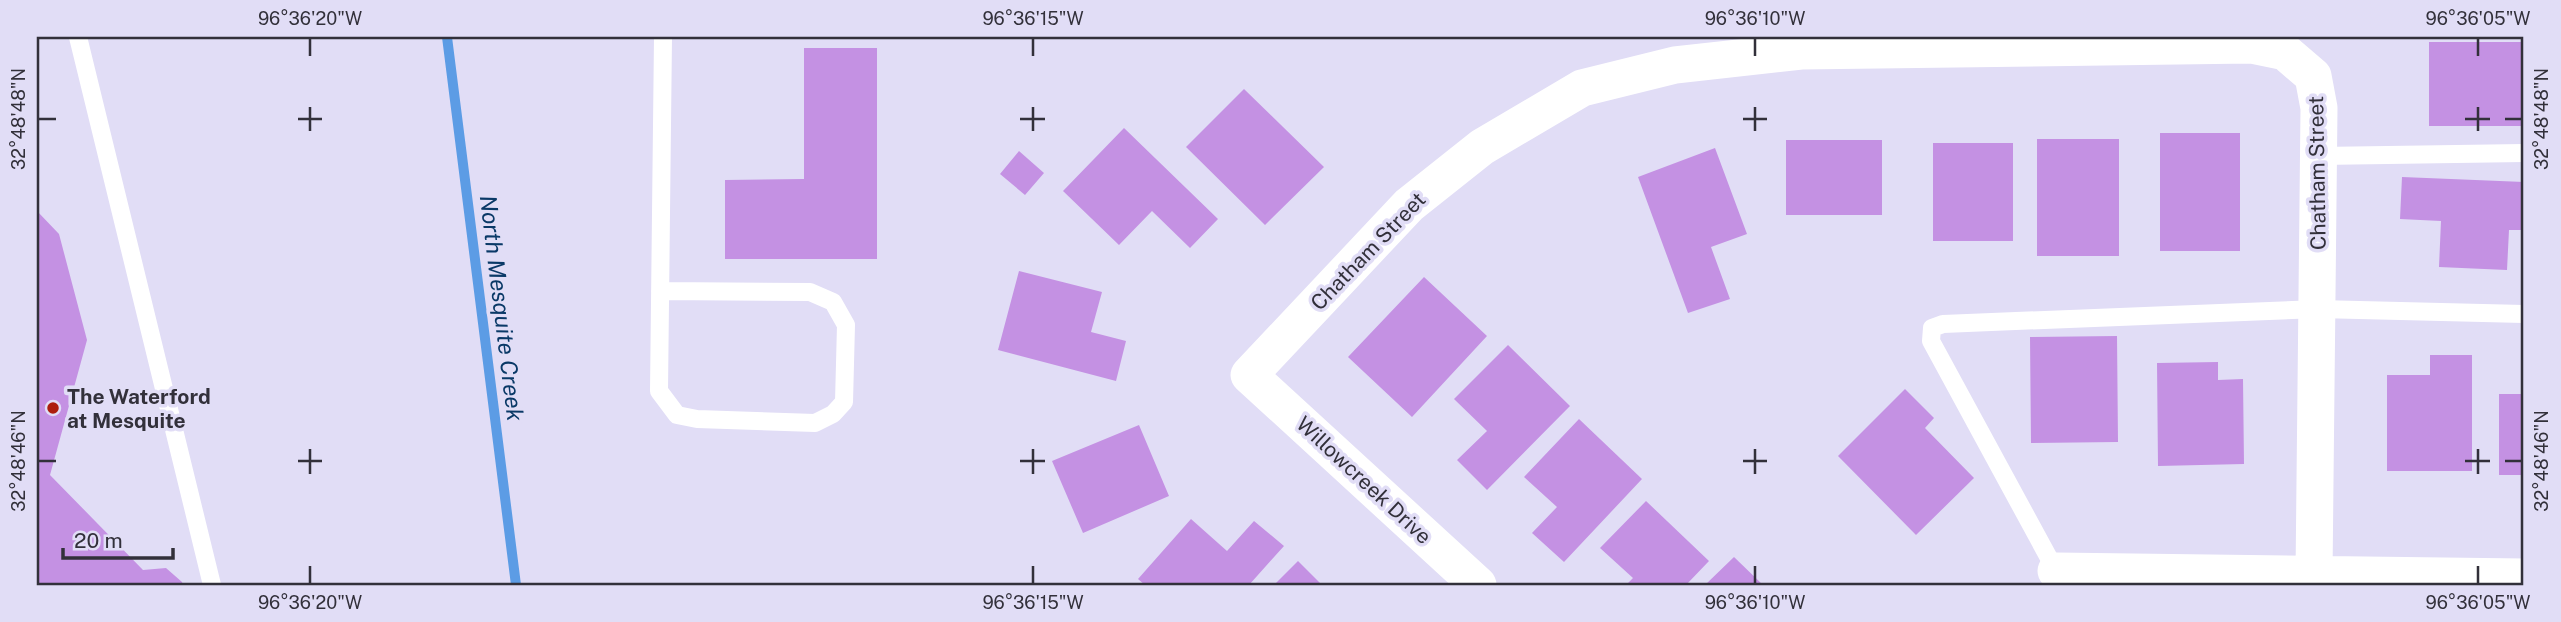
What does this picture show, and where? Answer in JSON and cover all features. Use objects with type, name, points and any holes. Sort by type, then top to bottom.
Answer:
[{"type":"street","name":"Chatham Street","points":[[1249,375],[1409,205],[1482,147],[1582,88],[1675,65],[1864,43],[2099,42],[2251,45],[2285,52],[2313,76],[2319,108],[2314,575]]},
{"type":"street","name":"Willowcreek Drive","points":[[1249,375],[1478,585]]},
{"type":"street","points":[[2056,571],[2524,577]]},
{"type":"lane","points":[[78,37],[212,585]]},
{"type":"lane","points":[[660,291],[810,292],[833,302],[846,324],[844,401],[833,414],[816,423],[697,419],[677,415],[659,391],[660,291],[663,37]]},
{"type":"lane","points":[[2319,156],[2524,153]]},
{"type":"lane","points":[[2056,571],[1931,341],[1932,328],[1943,324],[2318,309],[2524,313]]},
{"type":"building","points":[[2429,42],[2524,42],[2524,126],[2429,126]]},
{"type":"building","points":[[804,48],[877,48],[877,259],[725,259],[725,180],[804,179]]},
{"type":"building","points":[[1244,89],[1324,167],[1265,225],[1186,147]]},
{"type":"building","points":[[1124,128],[1218,219],[1190,248],[1152,211],[1119,245],[1063,191]]},
{"type":"building","points":[[2160,133],[2240,133],[2240,251],[2160,251]]},
{"type":"building","points":[[2037,139],[2119,139],[2119,256],[2037,256]]},
{"type":"building","points":[[1786,140],[1882,140],[1882,215],[1786,215]]},
{"type":"building","points":[[1933,143],[2013,143],[2013,241],[1933,241]]},
{"type":"building","points":[[1715,148],[1747,234],[1711,247],[1730,299],[1688,313],[1638,177]]},
{"type":"building","points":[[1019,151],[1044,173],[1025,195],[1000,174]]},
{"type":"building","points":[[2402,177],[2524,182],[2524,230],[2509,230],[2507,270],[2439,267],[2441,221],[2400,219]]},
{"type":"building","name":"The Waterford at Mesquite","points":[[37,211],[59,234],[87,340],[50,475],[143,570],[166,568],[183,585],[37,585]]},
{"type":"building","points":[[1019,271],[1102,292],[1091,332],[1126,341],[1116,381],[998,350]]},
{"type":"building","points":[[1424,277],[1487,336],[1412,417],[1348,357]]},
{"type":"building","points":[[2117,336],[2118,442],[2031,443],[2030,337]]},
{"type":"building","points":[[1508,345],[1570,406],[1487,490],[1457,460],[1487,431],[1454,399]]},
{"type":"building","points":[[2430,355],[2472,355],[2472,471],[2387,471],[2387,375],[2430,375]]},
{"type":"building","points":[[2218,362],[2218,380],[2243,379],[2244,464],[2158,466],[2157,363]]},
{"type":"building","points":[[1905,389],[1934,418],[1925,428],[1974,478],[1916,535],[1838,456]]},
{"type":"building","points":[[2499,394],[2524,394],[2524,475],[2499,475]]},
{"type":"building","points":[[1579,419],[1642,479],[1564,562],[1532,533],[1557,507],[1524,477]]},
{"type":"building","points":[[1139,425],[1169,496],[1083,533],[1052,461]]},
{"type":"building","points":[[1646,501],[1709,561],[1686,585],[1626,585],[1633,578],[1600,548]]},
{"type":"building","points":[[1191,519],[1227,551],[1254,521],[1284,546],[1249,585],[1145,585],[1138,579]]},
{"type":"building","points":[[1734,557],[1763,585],[1705,585]]},
{"type":"building","points":[[1298,561],[1322,585],[1274,585]]},
{"type":"waterway","name":"North Mesquite Creek","points":[[447,37],[516,585]]},
{"type":"place","name":"The Waterford at Mesquite","points":[[53,408]]}]
